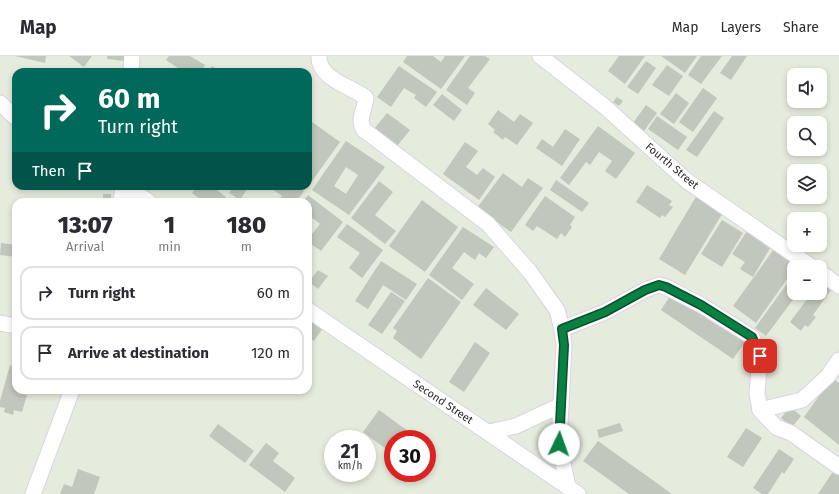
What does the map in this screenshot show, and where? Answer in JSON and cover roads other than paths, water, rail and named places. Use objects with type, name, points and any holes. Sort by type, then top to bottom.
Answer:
[{"type":"street","points":[[131,68],[132,56]]},
{"type":"street","points":[[319,56],[323,68],[333,80],[344,87],[359,92],[366,98],[365,108],[361,117],[361,126],[364,130],[488,224],[530,272],[557,310],[564,345],[559,444],[573,490]]},
{"type":"street","name":"Fourth Street","points":[[540,56],[604,106],[687,181],[802,260]]},
{"type":"street","points":[[0,103],[12,114]]},
{"type":"street","points":[[130,190],[143,198]]},
{"type":"street","points":[[827,277],[839,286]]},
{"type":"street","points":[[562,329],[605,312],[645,290],[659,285],[666,287],[701,305],[752,337],[760,356],[756,393],[760,410],[776,427],[791,433],[839,467]]},
{"type":"street","name":"Second Street","points":[[312,313],[573,490]]},
{"type":"street","points":[[0,323],[12,325]]},
{"type":"street","points":[[760,410],[802,400],[828,376],[839,360]]},
{"type":"street","points":[[34,494],[71,394]]},
{"type":"street","points":[[489,432],[516,426],[561,405]]}]
